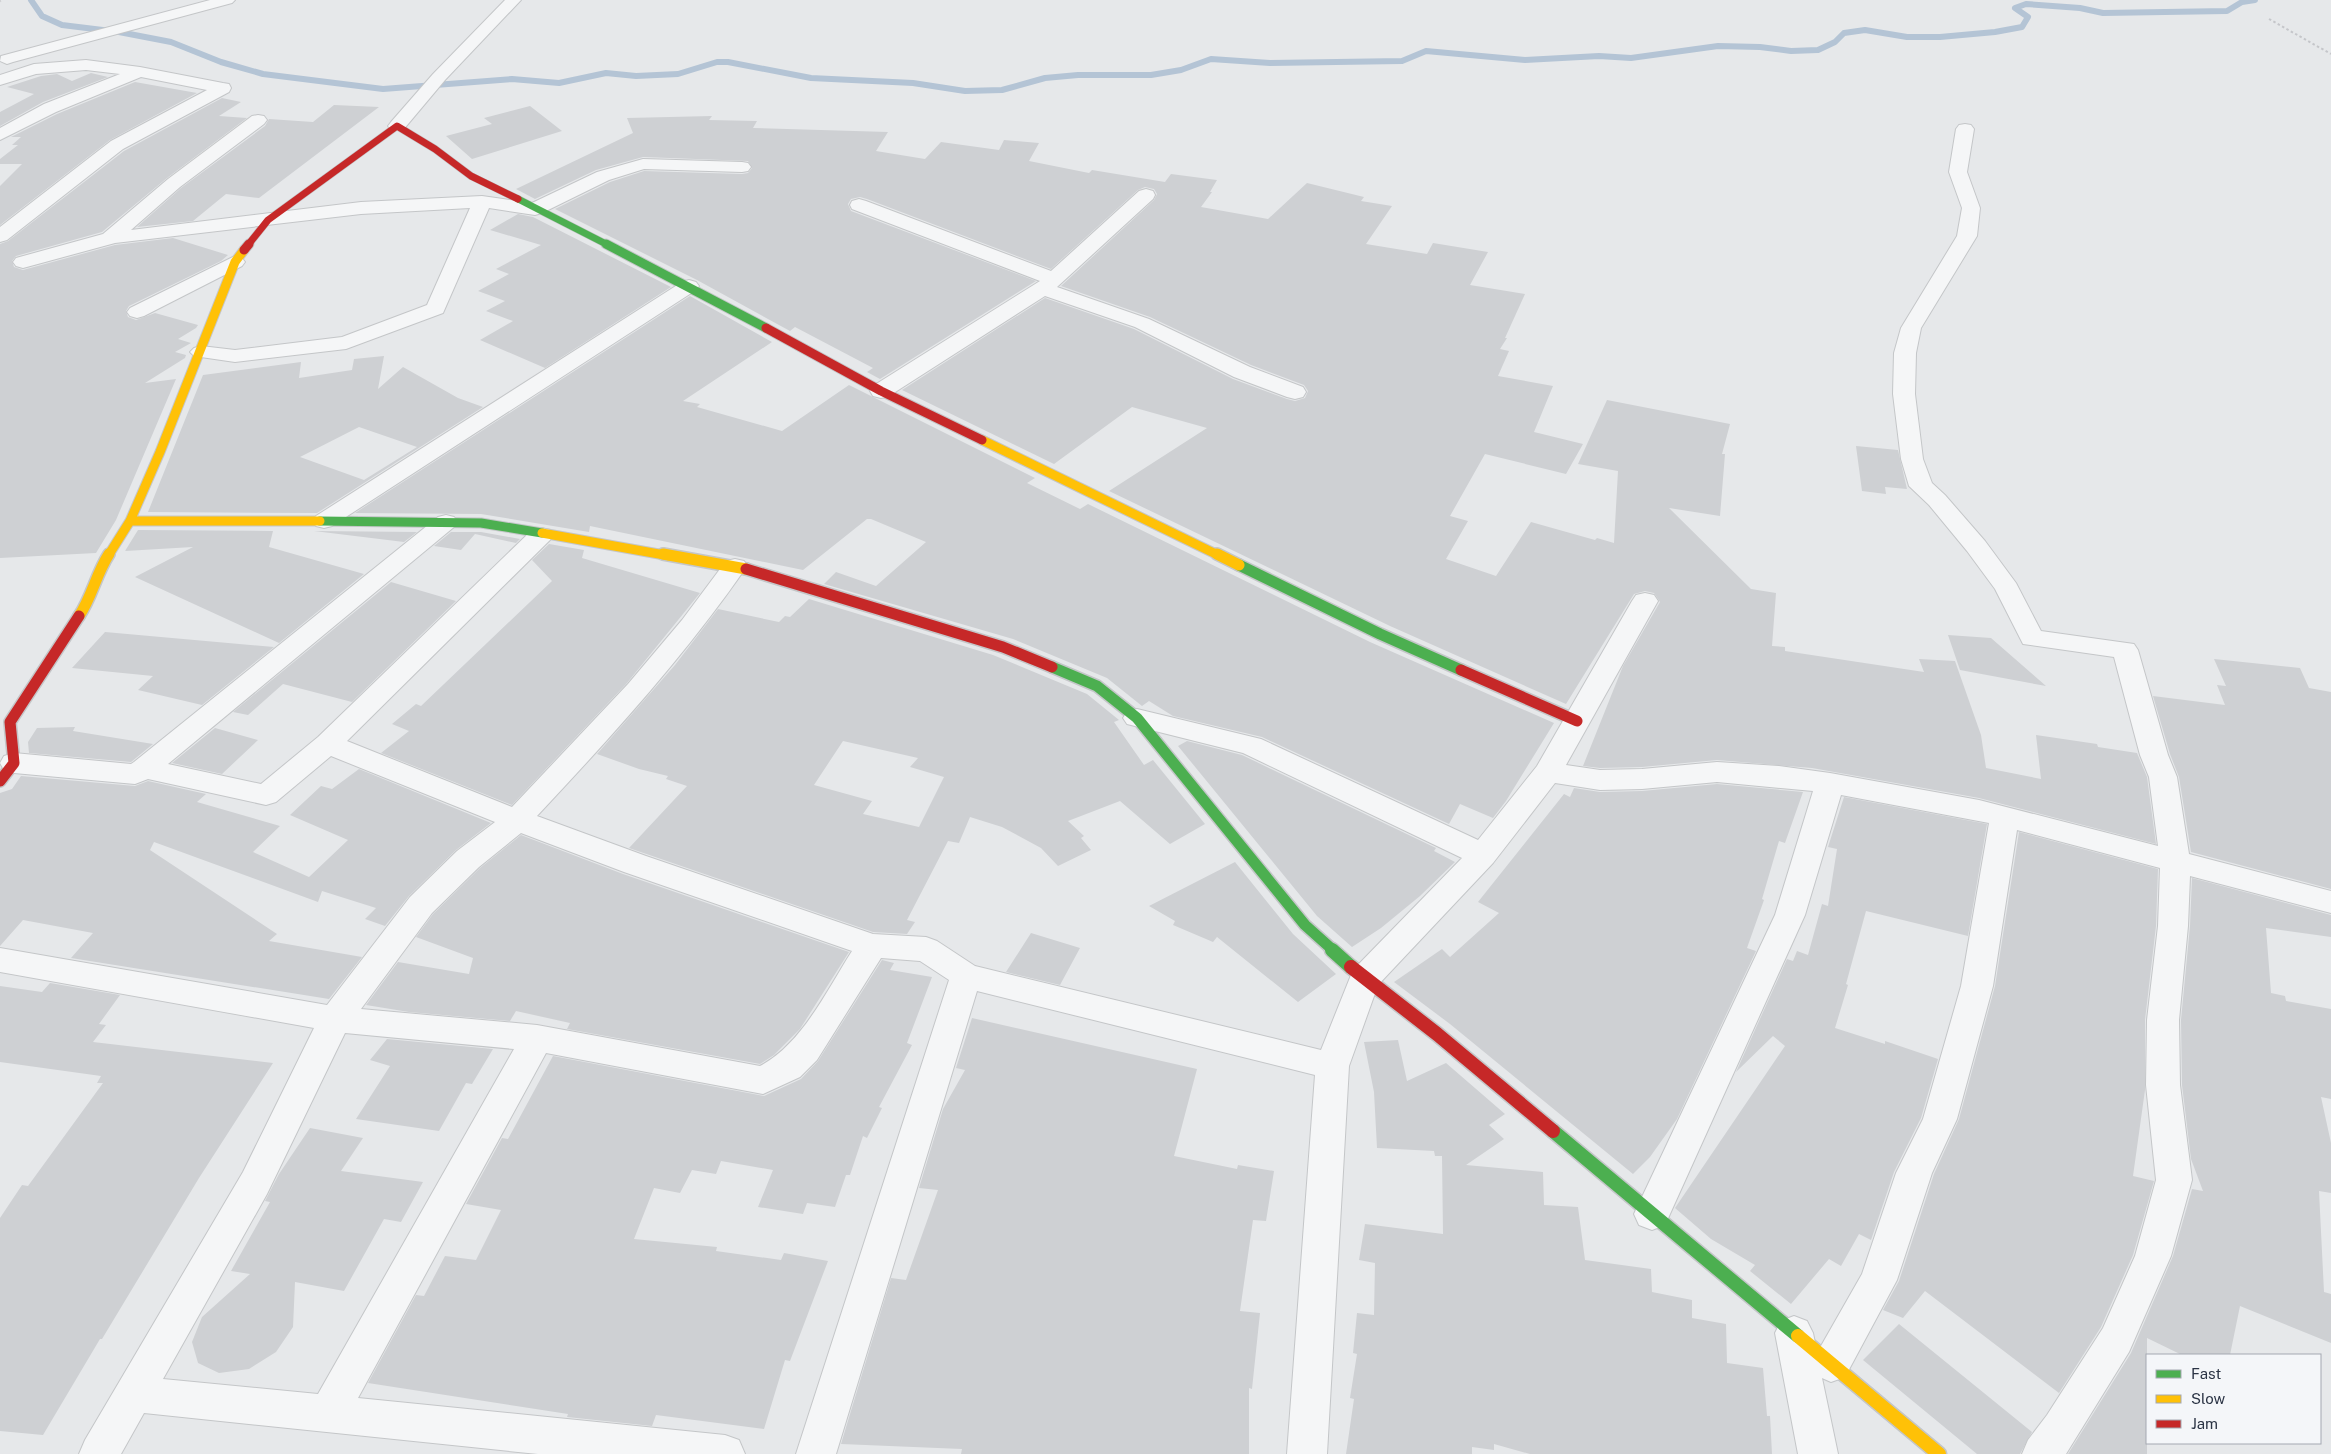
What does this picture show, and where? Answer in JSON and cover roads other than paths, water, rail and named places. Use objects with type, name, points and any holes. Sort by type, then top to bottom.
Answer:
[{"type":"street","points":[[0,61],[227,0]]},
{"type":"street","points":[[446,522],[144,770],[135,774],[7,772],[5,722],[88,604],[100,568],[130,521],[201,352],[234,262],[268,220],[396,126],[439,77],[513,0]]},
{"type":"street","points":[[0,80],[34,69],[86,65],[140,72],[223,88],[117,146],[0,236]]},
{"type":"street","points":[[0,136],[50,108],[140,72]]},
{"type":"street","points":[[111,238],[174,183],[258,120]]},
{"type":"street","points":[[396,126],[435,149],[471,176],[689,286],[881,391],[1380,634],[1577,722]]},
{"type":"street","points":[[1965,129],[1958,172],[1971,208],[1967,236],[1911,328],[1905,353],[1904,394],[1912,459],[1921,486],[1937,500],[1976,546],[2007,588],[2032,638],[2125,650],[2154,756],[2163,777],[2176,860],[2173,926],[2163,1020],[2162,1085],[2174,1180],[2153,1256],[2116,1340],[2061,1428],[2042,1454]]},
{"type":"street","points":[[16,258],[111,238],[361,208],[482,202],[535,209],[603,176],[643,164],[742,167]]},
{"type":"street","points":[[881,391],[1049,284],[1146,195]]},
{"type":"street","points":[[201,352],[234,356],[346,343],[436,309],[482,202]]},
{"type":"street","points":[[859,205],[1142,323],[1242,372],[1294,392]]},
{"type":"street","points":[[137,312],[234,262]]},
{"type":"street","points":[[324,521],[689,286]]},
{"type":"street","points":[[130,521],[481,523],[736,566],[1003,647],[1097,686],[1137,718],[1305,925],[1364,979],[1437,1034],[1940,1454]]},
{"type":"street","points":[[144,770],[266,795],[328,744],[541,534]]},
{"type":"street","points":[[99,1454],[255,1183],[335,1019],[421,905],[468,859],[517,820],[638,690],[691,626],[736,566]]},
{"type":"street","points":[[1307,1454],[1332,1066],[1364,979],[1483,855],[1548,772],[1645,601]]},
{"type":"street","points":[[1137,718],[1251,746],[1483,855]]},
{"type":"street","points":[[328,744],[517,820],[635,864],[872,946],[926,949],[966,976],[1332,1066]]},
{"type":"street","points":[[1548,772],[1600,780],[1642,779],[1717,772],[1779,776],[1830,783],[2005,816],[2331,902]]},
{"type":"street","points":[[1652,1214],[1790,915],[1830,783]]},
{"type":"street","points":[[1831,1364],[1878,1280],[1914,1173],[1940,1118],[1977,986],[2005,816]]},
{"type":"street","points":[[1,960],[335,1019],[537,1038],[763,1080],[788,1067],[805,1051],[872,946]]},
{"type":"street","points":[[816,1454],[966,976]]},
{"type":"street","points":[[328,1414],[537,1038]]},
{"type":"street","points":[[1794,1332],[1818,1454]]},
{"type":"street","points":[[134,1394],[725,1454]]},
{"type":"waterway","points":[[31,0],[42,16],[62,25],[119,32],[171,42],[221,62],[263,74],[383,89],[512,79],[559,83],[606,73],[636,76],[678,74],[717,62],[728,62],[811,78],[913,83],[965,91],[1002,90],[1045,78],[1078,75],[1151,75],[1181,70],[1211,59],[1270,63],[1402,61],[1426,51],[1525,60],[1599,56],[1631,58],[1718,46],[1760,47],[1791,51],[1818,50],[1835,42],[1844,33],[1865,30],[1907,37],[1940,37],[1995,32],[2022,27],[2028,17],[2015,8],[2026,4],[2080,8],[2103,13],[2227,11],[2242,2],[2255,0]]}]
